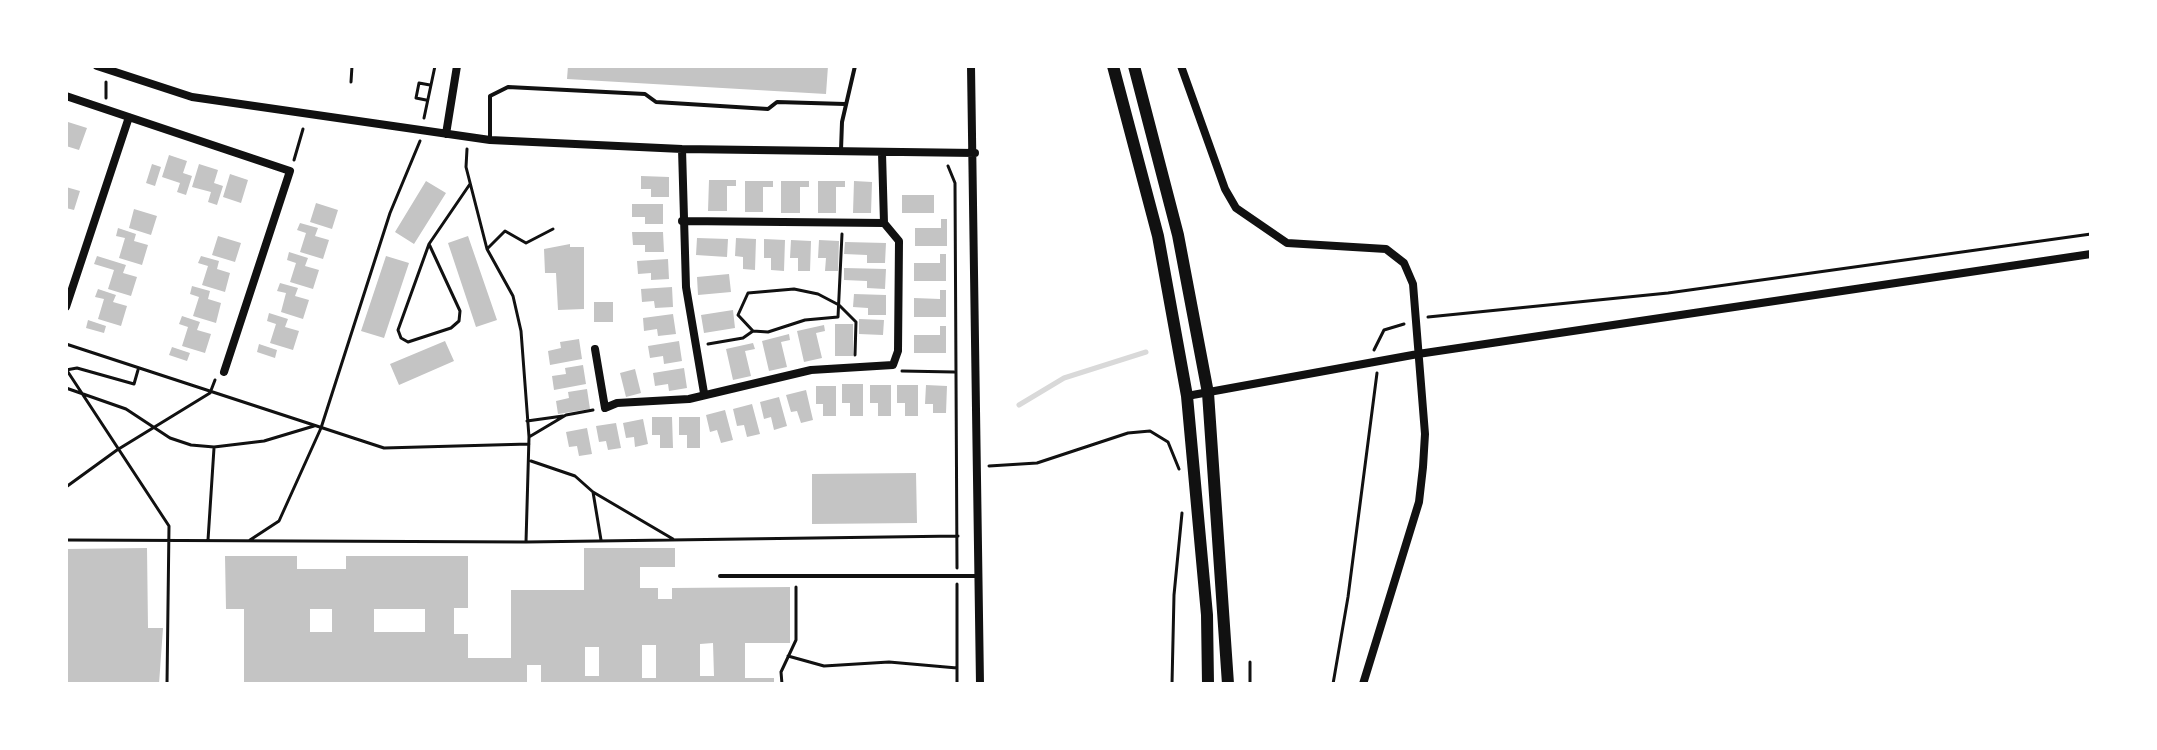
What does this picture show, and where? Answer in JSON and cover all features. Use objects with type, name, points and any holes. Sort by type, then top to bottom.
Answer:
[{"type":"main road","points":[[1113,66],[1158,236],[1187,396],[1207,615],[1208,684]]},
{"type":"main road","points":[[1134,66],[1178,235],[1208,393],[1228,684]]},
{"type":"street","points":[[97,66],[192,97],[468,138],[682,149],[975,153]]},
{"type":"street","points":[[446,134],[457,66]]},
{"type":"street","points":[[971,66],[975,153],[980,684]]},
{"type":"street","points":[[1181,66],[1225,189],[1236,208],[1287,243],[1386,249],[1404,263],[1408,274],[1425,434],[1419,502],[1363,684]]},
{"type":"street","points":[[66,96],[290,171],[224,372]]},
{"type":"street","points":[[66,307],[129,117]]},
{"type":"street","points":[[682,149],[686,287],[704,393]]},
{"type":"street","points":[[595,349],[605,408],[617,403],[689,399],[811,370],[893,365],[898,351],[899,241],[884,223],[882,153]]},
{"type":"street","points":[[682,221],[884,223]]},
{"type":"street","points":[[1187,396],[1418,354],[2091,254]]},
{"type":"lane","points":[[841,152],[845,104],[855,66]]},
{"type":"lane","points":[[490,140],[490,96],[508,87],[645,94],[656,102],[768,109],[777,102],[845,104]]},
{"type":"lane","points":[[720,576],[978,576]]},
{"type":"path","points":[[351,82],[352,66]]},
{"type":"path","points":[[250,540],[279,521],[321,428],[390,213],[419,148],[435,66]]},
{"type":"path","points":[[426,100],[416,98],[419,83],[430,85]]},
{"type":"path","points":[[290,171],[303,129]]},
{"type":"path","points":[[468,138],[466,167],[487,249],[513,296],[521,331],[529,437],[526,542]]},
{"type":"path","points":[[948,154],[948,173],[955,183],[957,684]]},
{"type":"path","points":[[429,244],[460,311],[459,321],[451,328],[408,342],[401,338],[398,330],[429,244],[470,184]]},
{"type":"path","points":[[696,346],[743,338],[753,331],[768,332],[805,320],[838,317],[843,222]]},
{"type":"path","points":[[487,249],[505,231],[526,243],[553,229]]},
{"type":"path","points":[[1333,684],[1378,386],[1373,347],[1377,337],[1392,325],[1409,325],[1414,318],[1668,293],[2091,234]]},
{"type":"path","points":[[753,331],[738,315],[748,293],[794,289],[818,294],[839,305],[856,322],[855,367]]},
{"type":"path","points":[[66,344],[384,448],[529,444]]},
{"type":"path","points":[[893,365],[897,371],[955,372]]},
{"type":"path","points":[[138,369],[134,384],[77,368],[66,370],[169,526],[167,684]]},
{"type":"path","points":[[66,388],[126,409],[176,441],[214,447],[264,441],[314,426]]},
{"type":"path","points":[[66,487],[117,450],[210,393]]},
{"type":"path","points":[[527,421],[605,408]]},
{"type":"path","points":[[529,437],[566,415]]},
{"type":"path","points":[[956,466],[1011,467],[1037,463],[1128,433],[1150,431],[1168,442],[1179,469]]},
{"type":"path","points":[[208,540],[214,447]]},
{"type":"path","points":[[529,460],[575,476],[593,492],[676,540]]},
{"type":"path","points":[[593,492],[601,540]]},
{"type":"path","points":[[1172,684],[1174,595],[1182,513]]},
{"type":"path","points":[[66,540],[526,542],[958,536]]},
{"type":"path","points":[[782,684],[781,672],[796,640],[796,576]]},
{"type":"path","points":[[788,656],[824,666],[889,662],[957,668]]},
{"type":"path","points":[[1250,662],[1250,684]]},
{"type":"building","points":[[568,66],[828,66],[826,94],[567,79]]},
{"type":"building","points":[[68,122],[87,128],[79,150],[66,146]]},
{"type":"building","points":[[169,155],[187,161],[183,173],[192,176],[186,195],[177,192],[180,183],[162,177]]},
{"type":"building","points":[[152,164],[161,167],[155,186],[146,183]]},
{"type":"building","points":[[199,164],[218,170],[214,183],[223,186],[217,205],[208,202],[211,192],[192,187]]},
{"type":"building","points":[[230,174],[248,180],[241,203],[223,197]]},
{"type":"building","points":[[641,176],[669,177],[669,197],[651,197],[651,189],[641,189]]},
{"type":"building","points":[[709,180],[736,180],[736,186],[727,186],[727,211],[708,211]]},
{"type":"building","points":[[426,181],[446,193],[414,244],[395,232]]},
{"type":"building","points":[[745,181],[773,181],[773,187],[763,187],[763,212],[745,212]]},
{"type":"building","points":[[781,181],[809,181],[809,187],[800,187],[800,213],[781,213]]},
{"type":"building","points":[[818,181],[845,181],[845,187],[836,187],[836,213],[818,213]]},
{"type":"building","points":[[854,181],[872,182],[871,213],[853,213]]},
{"type":"building","points":[[66,187],[80,191],[74,210],[66,208]]},
{"type":"building","points":[[902,195],[934,195],[934,213],[902,213]]},
{"type":"building","points":[[316,203],[338,210],[332,229],[310,222]]},
{"type":"building","points":[[632,204],[663,204],[663,224],[645,224],[645,217],[632,217]]},
{"type":"building","points":[[134,209],[157,216],[151,235],[129,228]]},
{"type":"building","points":[[941,219],[947,219],[947,246],[915,246],[915,228],[941,228]]},
{"type":"building","points":[[300,223],[318,228],[315,236],[329,240],[323,259],[300,252],[306,233],[297,230]]},
{"type":"building","points":[[118,228],[136,234],[134,241],[148,245],[142,265],[119,258],[125,238],[116,236]]},
{"type":"building","points":[[632,232],[663,232],[664,252],[645,252],[645,245],[633,245]]},
{"type":"building","points":[[218,236],[241,243],[235,262],[212,255]]},
{"type":"building","points":[[468,236],[497,320],[476,327],[448,243]]},
{"type":"building","points":[[697,238],[728,239],[727,257],[696,255]]},
{"type":"building","points":[[736,238],[756,239],[755,270],[743,269],[743,257],[735,256]]},
{"type":"building","points":[[764,239],[785,240],[784,271],[771,270],[771,258],[764,258]]},
{"type":"building","points":[[791,240],[811,241],[810,271],[798,271],[798,258],[790,258]]},
{"type":"building","points":[[819,240],[839,241],[838,271],[825,271],[826,258],[818,258]]},
{"type":"building","points":[[845,242],[886,243],[885,263],[867,263],[867,255],[844,254]]},
{"type":"building","points":[[570,244],[570,247],[584,247],[584,309],[558,310],[556,273],[545,273],[544,249]]},
{"type":"building","points":[[289,252],[308,258],[305,266],[319,270],[313,289],[290,282],[296,263],[287,260]]},
{"type":"building","points":[[940,254],[946,254],[946,281],[914,281],[914,263],[940,263]]},
{"type":"building","points":[[97,256],[126,265],[123,273],[137,277],[131,296],[108,289],[114,270],[94,264]]},
{"type":"building","points":[[201,256],[219,261],[217,269],[230,273],[225,292],[202,285],[208,266],[198,263]]},
{"type":"building","points":[[386,256],[409,263],[384,338],[361,331]]},
{"type":"building","points":[[668,259],[669,279],[651,280],[651,273],[638,274],[637,261]]},
{"type":"building","points":[[844,268],[886,269],[885,289],[867,288],[867,281],[844,280]]},
{"type":"building","points":[[729,274],[731,292],[698,295],[697,277]]},
{"type":"building","points":[[280,283],[298,288],[295,296],[309,300],[303,319],[281,312],[286,293],[277,291]]},
{"type":"building","points":[[192,286],[210,291],[208,299],[221,303],[216,323],[193,316],[199,297],[190,294]]},
{"type":"building","points":[[672,287],[673,307],[655,308],[654,301],[642,302],[641,289]]},
{"type":"building","points":[[98,289],[116,295],[113,302],[127,306],[121,326],[98,319],[104,299],[95,297]]},
{"type":"building","points":[[940,290],[946,290],[946,317],[914,317],[914,298],[940,299]]},
{"type":"building","points":[[854,294],[886,295],[886,315],[868,315],[868,308],[853,307]]},
{"type":"building","points":[[594,302],[613,302],[613,322],[594,322]]},
{"type":"building","points":[[733,310],[735,328],[704,333],[701,315]]},
{"type":"building","points":[[269,313],[288,319],[285,327],[299,331],[293,350],[270,343],[276,324],[267,321]]},
{"type":"building","points":[[673,314],[676,334],[658,336],[657,329],[644,331],[643,318]]},
{"type":"building","points":[[182,316],[200,322],[197,330],[211,334],[205,353],[182,346],[188,327],[179,324]]},
{"type":"building","points":[[859,319],[884,320],[883,335],[859,334]]},
{"type":"building","points":[[88,320],[106,326],[104,333],[86,328]]},
{"type":"building","points":[[835,324],[853,324],[853,356],[835,356]]},
{"type":"building","points":[[824,325],[825,331],[816,333],[822,358],[804,362],[797,331]]},
{"type":"building","points":[[940,326],[946,326],[946,353],[914,353],[914,335],[940,335]]},
{"type":"building","points":[[789,334],[790,340],[781,342],[787,367],[769,371],[762,341]]},
{"type":"building","points":[[579,339],[582,359],[550,365],[548,351],[561,348],[560,342]]},
{"type":"building","points":[[445,341],[454,361],[399,385],[390,364]]},
{"type":"building","points":[[679,341],[682,361],[664,364],[663,356],[650,358],[648,346]]},
{"type":"building","points":[[753,343],[755,349],[745,351],[751,376],[733,380],[726,349]]},
{"type":"building","points":[[259,344],[277,350],[275,358],[257,352]]},
{"type":"building","points":[[172,347],[190,353],[187,361],[169,355]]},
{"type":"building","points":[[583,365],[586,384],[554,390],[552,376],[566,374],[565,368]]},
{"type":"building","points":[[684,368],[687,388],[669,391],[668,384],[655,386],[653,373]]},
{"type":"building","points":[[635,369],[641,393],[626,397],[620,373]]},
{"type":"building","points":[[842,384],[863,384],[863,416],[850,416],[850,403],[842,403]]},
{"type":"building","points":[[870,385],[891,385],[891,416],[878,416],[878,403],[870,403]]},
{"type":"building","points":[[897,385],[918,385],[918,416],[905,416],[905,403],[897,403]]},
{"type":"building","points":[[926,385],[947,386],[946,413],[933,413],[933,404],[925,404]]},
{"type":"building","points":[[816,386],[836,386],[836,416],[823,416],[823,404],[816,404]]},
{"type":"building","points":[[587,389],[590,409],[558,414],[556,401],[569,398],[568,392]]},
{"type":"building","points":[[806,390],[813,420],[801,423],[797,411],[791,412],[786,395]]},
{"type":"building","points":[[779,397],[787,426],[774,430],[771,417],[764,419],[760,402]]},
{"type":"building","points":[[752,404],[760,434],[747,437],[744,425],[737,426],[733,409]]},
{"type":"building","points":[[725,410],[733,440],[721,443],[717,430],[710,432],[706,415]]},
{"type":"building","points":[[652,417],[672,417],[673,448],[660,448],[660,435],[652,435]]},
{"type":"building","points":[[679,417],[700,417],[700,448],[687,448],[687,435],[679,435]]},
{"type":"building","points":[[643,419],[648,444],[635,447],[634,437],[626,438],[623,423]]},
{"type":"building","points":[[616,423],[621,448],[608,450],[606,441],[599,442],[596,426]]},
{"type":"building","points":[[587,428],[592,454],[579,456],[577,446],[569,447],[566,432]]},
{"type":"building","points":[[916,473],[917,523],[812,524],[812,474]]},
{"type":"building","points":[[147,548],[148,628],[163,628],[159,684],[66,684],[66,549]]},
{"type":"building","points":[[584,548],[675,548],[675,567],[640,567],[640,588],[658,588],[658,599],[672,599],[672,588],[790,587],[790,643],[745,643],[745,678],[774,678],[774,684],[541,684],[541,665],[527,665],[527,684],[244,684],[244,609],[226,609],[225,556],[297,556],[297,569],[346,569],[346,556],[468,556],[468,608],[454,608],[454,634],[468,634],[468,658],[511,658],[511,590],[584,590]],"holes":[[[310,609],[332,609],[332,632],[310,632]],[[374,609],[425,609],[425,632],[374,632]],[[713,643],[714,676],[700,676],[700,644]],[[642,645],[656,645],[656,678],[642,678]],[[585,647],[599,647],[599,676],[585,676]]]},
{"type":"waterway","points":[[1019,405],[1064,378],[1146,352]]}]
